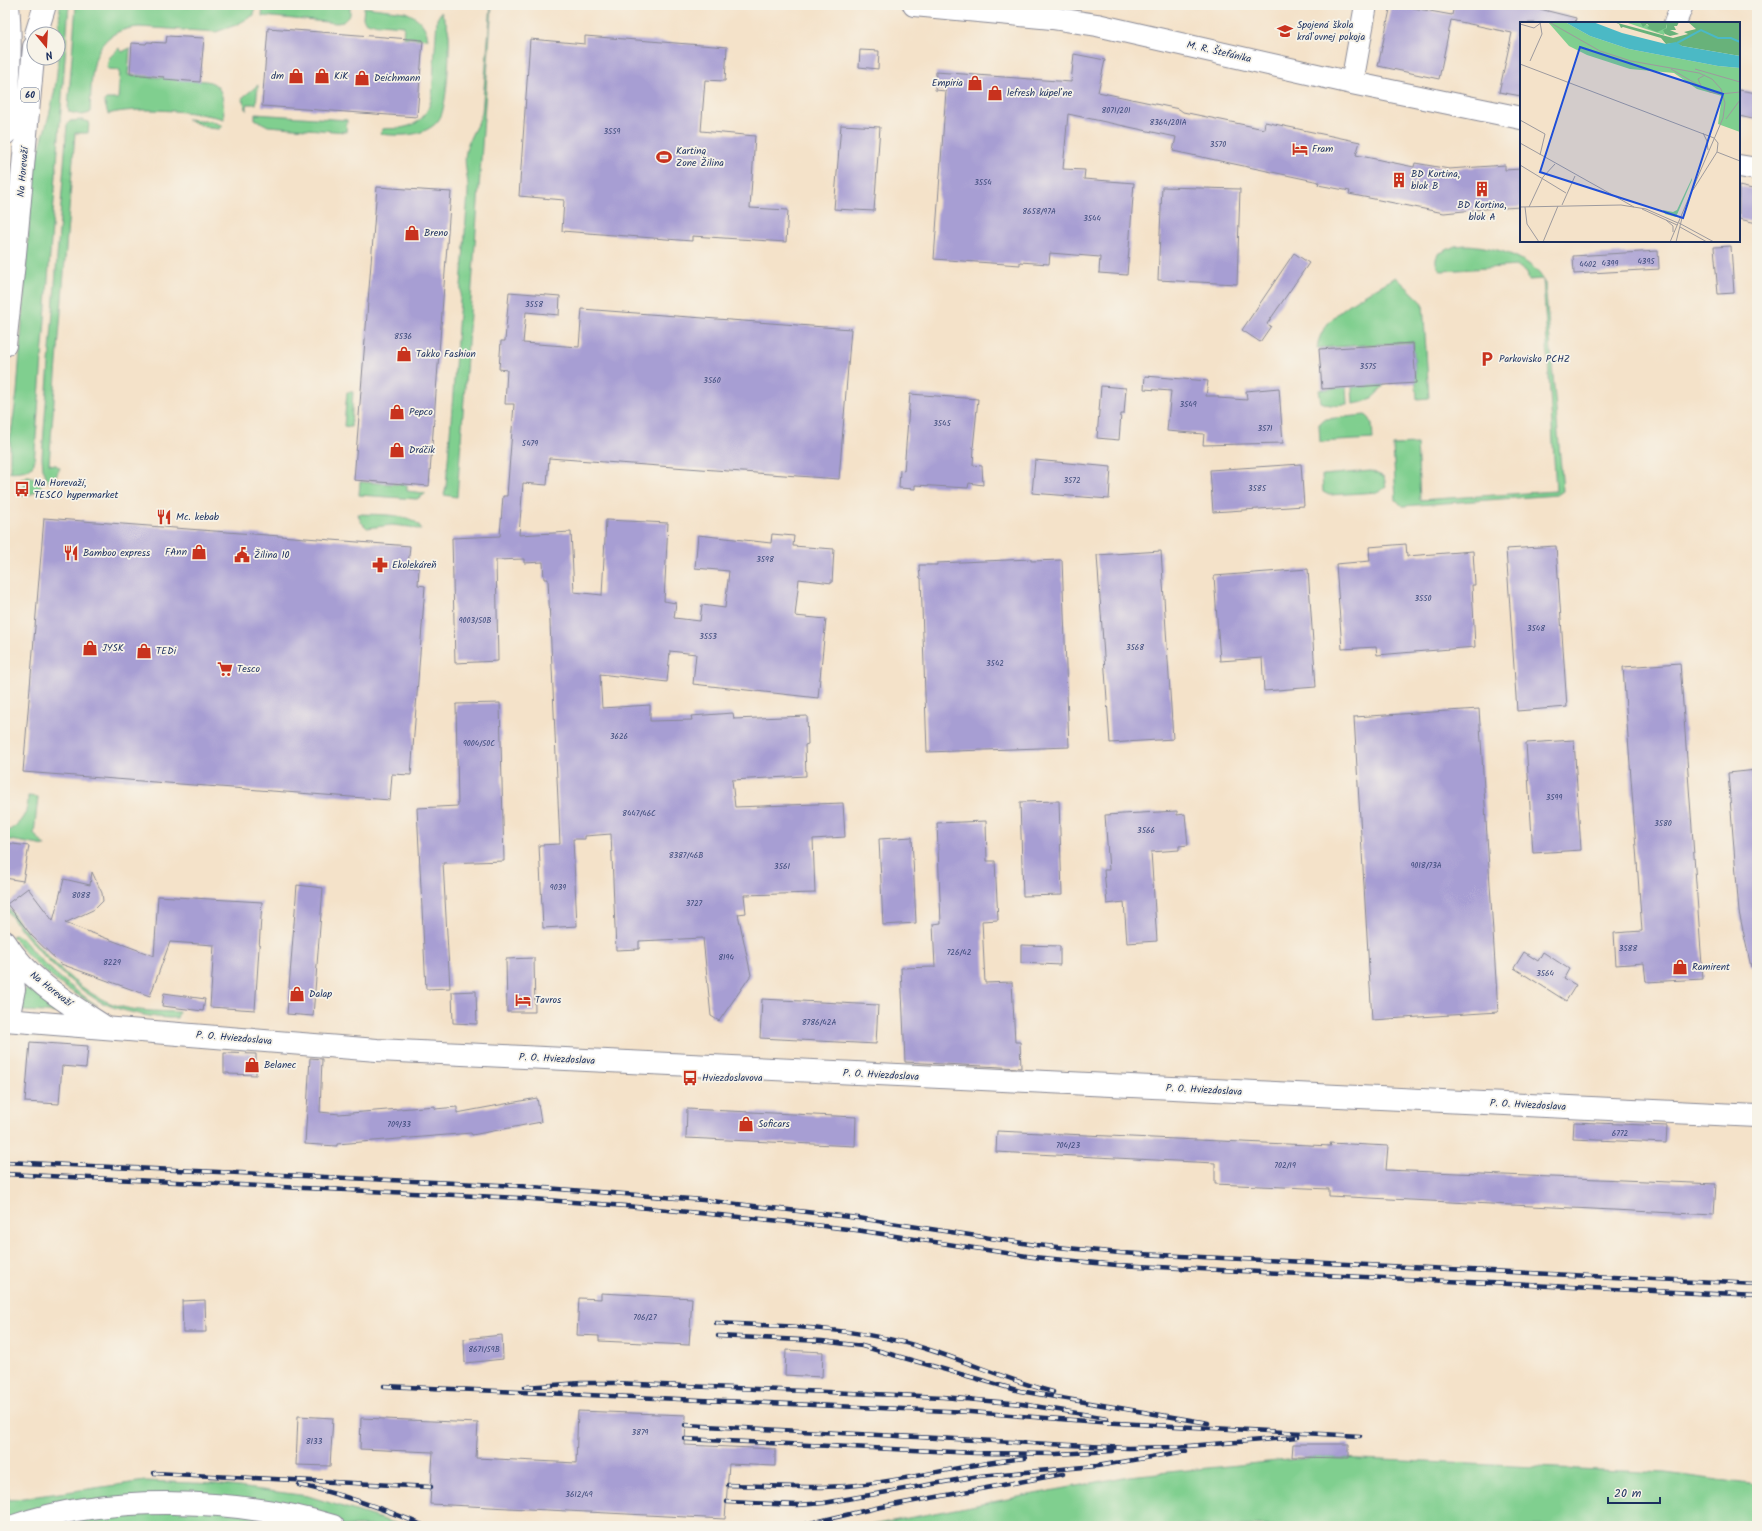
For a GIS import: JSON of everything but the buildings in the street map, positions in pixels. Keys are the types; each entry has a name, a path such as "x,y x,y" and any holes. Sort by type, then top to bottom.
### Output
{"street":[{"name":"60","path":"5,134 8,47 10,31 8,5"},
{"path":"34,5 35,26"},
{"path":"38,26 45,5"},
{"name":"M. R. Štefánika","path":"914,5 1045,17 1097,25 1352,83 1520,118"},
{"path":"1352,83 1366,5"},
{"path":"1675,22 1682,5"},
{"name":"Na Horevaží","path":"5,345 32,66"},
{"path":"1740,166 1757,169"},
{"path":"7,1020 14,989 8,947"},
{"name":"Na Horevaží","path":"8,947 25,968 46,987 106,1028"},
{"name":"P. O. Hviezdoslava","path":"7,1020 378,1050 1757,1116"},
{"path":"14,1526 31,1520 76,1510 153,1503 258,1509 334,1526"}],"green space":[{"path":"60,5 69,5 66,44 66,26 59,26"},
{"path":"76,5 255,5 254,15 236,25 216,32 139,27 122,30 110,37 102,46 96,57 91,84 90,113 82,115 69,112 68,109"},
{"path":"263,5 350,6 350,15 343,22 337,23 262,16"},
{"path":"491,5 457,497 444,495 446,487 468,193 465,158 468,143 482,113"},
{"path":"364,7 405,12 410,14 421,22 428,39 403,37 404,26 366,23 363,18"},
{"path":"441,12 447,26 449,42 446,94 443,111 440,118 428,129 415,134 380,134 383,129 412,125 422,118 428,109 432,96 437,19"},
{"path":"119,48 122,52 130,48 128,75 206,81 217,86 222,95 224,119 166,110 134,110 108,114 104,101 106,99 118,99 120,70 108,69 107,67 109,58"},
{"path":"64,66 34,463 27,470 10,472 10,441 17,393 33,174 50,113 58,67"},
{"path":"258,85 256,104 247,104 247,111 242,98"},
{"path":"255,114 347,120 346,132 268,126 255,119"},
{"path":"186,119 211,121 223,126 219,129 209,128"},
{"path":"82,120 89,122 88,133 75,133 49,464 56,465 60,468 56,476 49,483 43,469 42,457 67,125 70,121"},
{"path":"1466,245 1488,248 1511,255 1532,266 1543,279 1529,280 1527,272 1517,266 1442,271 1438,268 1436,261 1438,254 1455,246"},
{"path":"1396,277 1423,303 1429,398 1417,399 1413,342 1317,348 1320,336 1327,324 1337,314 1360,297"},
{"path":"1543,280 1545,283 1563,491 1557,495 1403,506 1396,500 1393,445 1417,444 1420,500 1556,491"},
{"path":"1384,385 1378,393 1371,398 1363,402 1353,404 1352,387"},
{"path":"1346,387 1347,404 1330,405 1321,402 1319,390"},
{"path":"347,392 353,392 351,427 344,426"},
{"path":"1365,415 1371,422 1373,439 1320,442 1319,424 1326,419"},
{"path":"1371,471 1384,477 1386,487 1379,492 1329,495 1323,492 1322,475"},
{"path":"27,476 34,478 42,488 30,495 23,496 25,481 20,480"},
{"path":"360,482 407,485 407,491 425,494 417,499 359,495"},
{"path":"358,514 404,517 418,524 421,530 392,525 367,528 361,522"},
{"path":"28,796 38,797 34,834 45,846 5,839 5,832 15,826 25,813"},
{"path":"5,903 39,947 67,975 82,987 98,997 121,1007 146,1011 179,1012 177,1018 148,1016 116,1008 99,1001 72,982 36,947 5,908"},
{"path":"15,935 23,940 40,959 72,988 98,1006 72,992 50,976 31,958 12,936"},
{"path":"32,986 66,1013 24,1011 21,1009 21,997 27,987"},
{"path":"1317,1457 1665,1473 1757,1485 1757,1526 866,1526 1129,1476"},
{"path":"145,1481 215,1484 308,1496 404,1526 5,1526 5,1483 9,1500"}],"railway":[{"path":"5,1162 519,1186 703,1200 858,1218 1036,1245 1120,1253 1757,1284"},
{"path":"5,1174 519,1198 626,1206 856,1230 1033,1257 1117,1265 1757,1296"},
{"path":"716,1323 836,1330 883,1338 925,1348 1016,1381 1053,1392"},
{"path":"718,1336 822,1341 862,1346 1020,1391 1208,1423"},
{"path":"525,1387 581,1383 614,1383 943,1397 1022,1404 1107,1418"},
{"path":"384,1386 970,1412 1099,1422 1360,1436"},
{"path":"685,1425 1128,1448 1176,1447 1298,1437"},
{"path":"685,1439 975,1453 1056,1454 1112,1451"},
{"path":"727,1502 798,1505 824,1503 979,1476 1097,1466 1186,1451"},
{"path":"728,1485 809,1487 858,1485 900,1479 983,1463 1025,1458"},
{"path":"154,1473 431,1487"},
{"path":"798,1526 876,1508 1063,1474"},
{"path":"299,1485 363,1502 425,1526"}],"place":[{"name":"Spojená škola kráľovnej pokoja","path":"1285,31"},
{"name":"dm","path":"296,76"},
{"name":"KiK","path":"322,76"},
{"name":"Deichmann","path":"362,78"},
{"name":"Empiria","path":"975,83"},
{"name":"lefresh kúpeľne","path":"995,93"},
{"name":"Fram","path":"1300,149"},
{"name":"Karting Zone Žilina","path":"664,157"},
{"name":"BD Kortina, blok B","path":"1399,180"},
{"name":"BD Kortina, blok A","path":"1482,189"},
{"name":"Breno","path":"412,233"},
{"name":"Takko Fashion","path":"404,354"},
{"name":"Parkovisko PCHZ","path":"1487,359"},
{"name":"Pepco","path":"397,412"},
{"name":"Dráčik","path":"397,450"},
{"name":"Na Horevaží, TESCO hypermarket","path":"22,489"},
{"name":"Mc. kebab","path":"164,517"},
{"name":"FAnn","path":"199,552"},
{"name":"Bamboo express","path":"71,553"},
{"name":"Žilina 10","path":"242,555"},
{"name":"Ekolekáreň","path":"380,565"},
{"name":"JYSK","path":"90,648"},
{"name":"TEDi","path":"144,651"},
{"name":"Tesco","path":"225,669"},
{"name":"Ramirent","path":"1680,967"},
{"name":"Dalap","path":"297,994"},
{"name":"Tavros","path":"523,1000"},
{"name":"Belanec","path":"252,1065"},
{"name":"Hviezdoslavova","path":"690,1078"},
{"name":"Soficars","path":"746,1124"}]}
